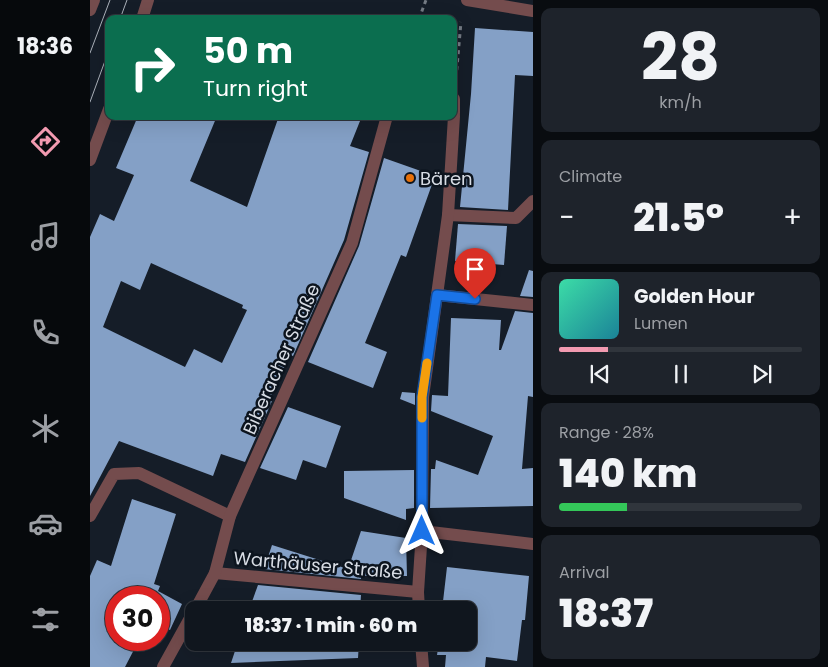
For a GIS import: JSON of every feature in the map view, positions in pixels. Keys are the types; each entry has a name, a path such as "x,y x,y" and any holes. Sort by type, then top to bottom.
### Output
{"street":[{"path":"90,10 94,0"},
{"path":"143,15 148,0"},
{"path":"467,0 533,11"},
{"path":"90,160 105,120"},
{"name":"Biberacher Straße","path":"200,601 215,573 230,516 352,243 386,120"},
{"path":"418,601 422,531 422,397 448,215 454,120"},
{"path":"448,215 516,218 533,201"},
{"path":"437,295 533,305"},
{"path":"90,516 114,474 139,473 230,516"},
{"path":"422,531 533,544"},
{"name":"Warthäuser Straße","path":"215,573 418,592"},
{"name":"Biberacher Straße","path":"163,667 185,627"},
{"path":"422,651 423,667"}],"path":[{"path":"420,15 426,0"},
{"path":"457,65 461,20"}],"building":[{"path":"475,28 533,32 533,76 515,75 508,210 460,207 471,94"},
{"path":"136,120 215,120 190,181 247,207 278,120 360,120 350,146 369,152 344,240 293,356 290,355 269,400 272,401 245,462 221,454 213,476 119,441 90,496 90,237 100,214 114,221 134,175 116,168","holes":["151,263 243,305 242,308 247,310 222,363 194,349 185,367 103,327 121,281 140,290"]},
{"path":"384,158 435,176 406,257 401,255 365,343 387,352 373,388 308,362 359,246"},
{"path":"458,224 507,226 504,265 455,261"},
{"path":"529,270 533,271 533,297 520,296"},
{"path":"515,311 533,313 533,397 528,396 522,469 533,468 533,506 430,508 431,469 435,469 436,460 478,475 493,436 431,411 432,395 448,396 451,318 501,320 499,350 501,350"},
{"path":"402,392 415,393 415,405 400,399"},
{"path":"288,407 341,426 326,468 303,460 296,480 260,468"},
{"path":"414,470 414,508 406,509 406,520 344,498 344,471"},
{"path":"132,499 176,514 154,584 160,586 105,586 105,651 133,651 125,667 90,667 90,576 97,560 111,566"},
{"path":"361,531 406,538 407,576 361,576 361,579 264,569 272,545 348,569"},
{"path":"447,567 529,576 525,620 522,620 517,661 486,657 485,667 445,667 446,655 437,655 438,651 477,651 477,601 443,601"},
{"path":"258,585 361,595 361,601 252,601"},
{"path":"170,598 182,604 170,630"},
{"path":"235,651 358,651 358,658 231,663"}],"tram line":[{"path":"90,53 110,0"},
{"path":"121,15 127,0"},
{"path":"90,102 105,61"}],"slow traffic":[{"path":"422,418 422,397 427,363"}],"place":[{"name":"Bären","path":"410,178"}],"route":[{"path":"422,531 422,397 437,295 475,299"}]}
